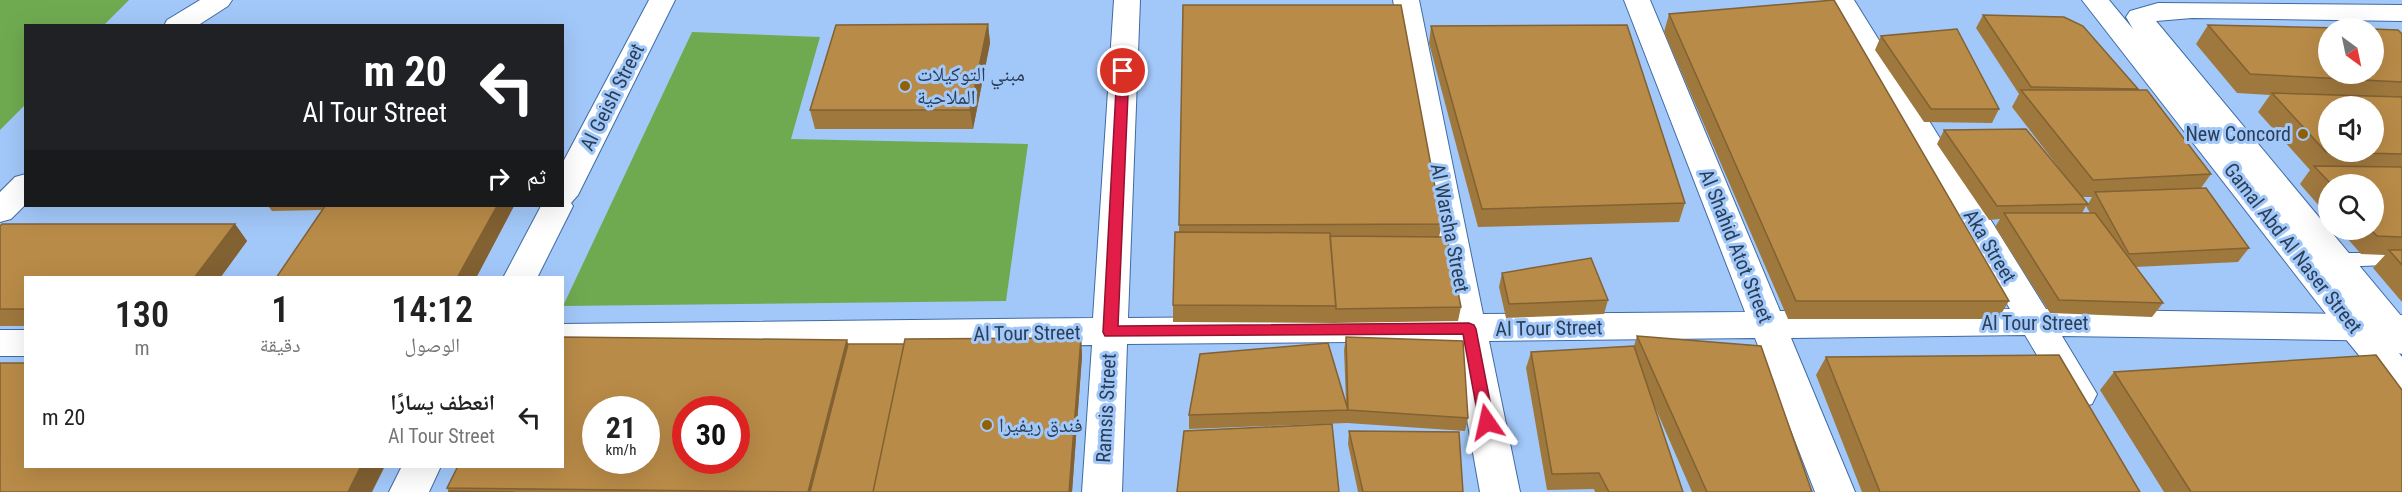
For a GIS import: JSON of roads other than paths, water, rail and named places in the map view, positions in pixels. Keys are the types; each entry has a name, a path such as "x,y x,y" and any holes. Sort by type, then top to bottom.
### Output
{"street":[{"path":"180,24 218,0"},
{"name":"Al Geish Street","path":"564,191 662,0"},
{"name":"Ramsis Street","path":"1102,492 1127,0"},
{"name":"Al Warsha Street","path":"1406,0 1500,492"},
{"name":"Al Shahid Atot Street","path":"1637,0 1835,492"},
{"name":"Aka Street","path":"1841,0 2096,422"},
{"name":"Gamal Abd Al Naser Street","path":"2095,0 2356,328 2402,382"},
{"name":"Gamal Abd Al Naser Street","path":"2398,332 2147,30 2140,17 2158,11 2192,10 2402,13"},
{"path":"0,211 24,186"},
{"path":"521,276 556,207"},
{"name":"Al Tour Street","path":"564,337 2035,322 2356,328 2398,332"},
{"path":"0,344 24,343"},
{"path":"409,492 421,468"}],"lane":[{"path":"2336,260 2387,259"}],"place":[{"name":"مبني التوكيلات الملاحية","path":"905,86"},
{"name":"New Concord","path":"2303,134"},
{"name":"فندق ريفيرا","path":"987,425"}]}
